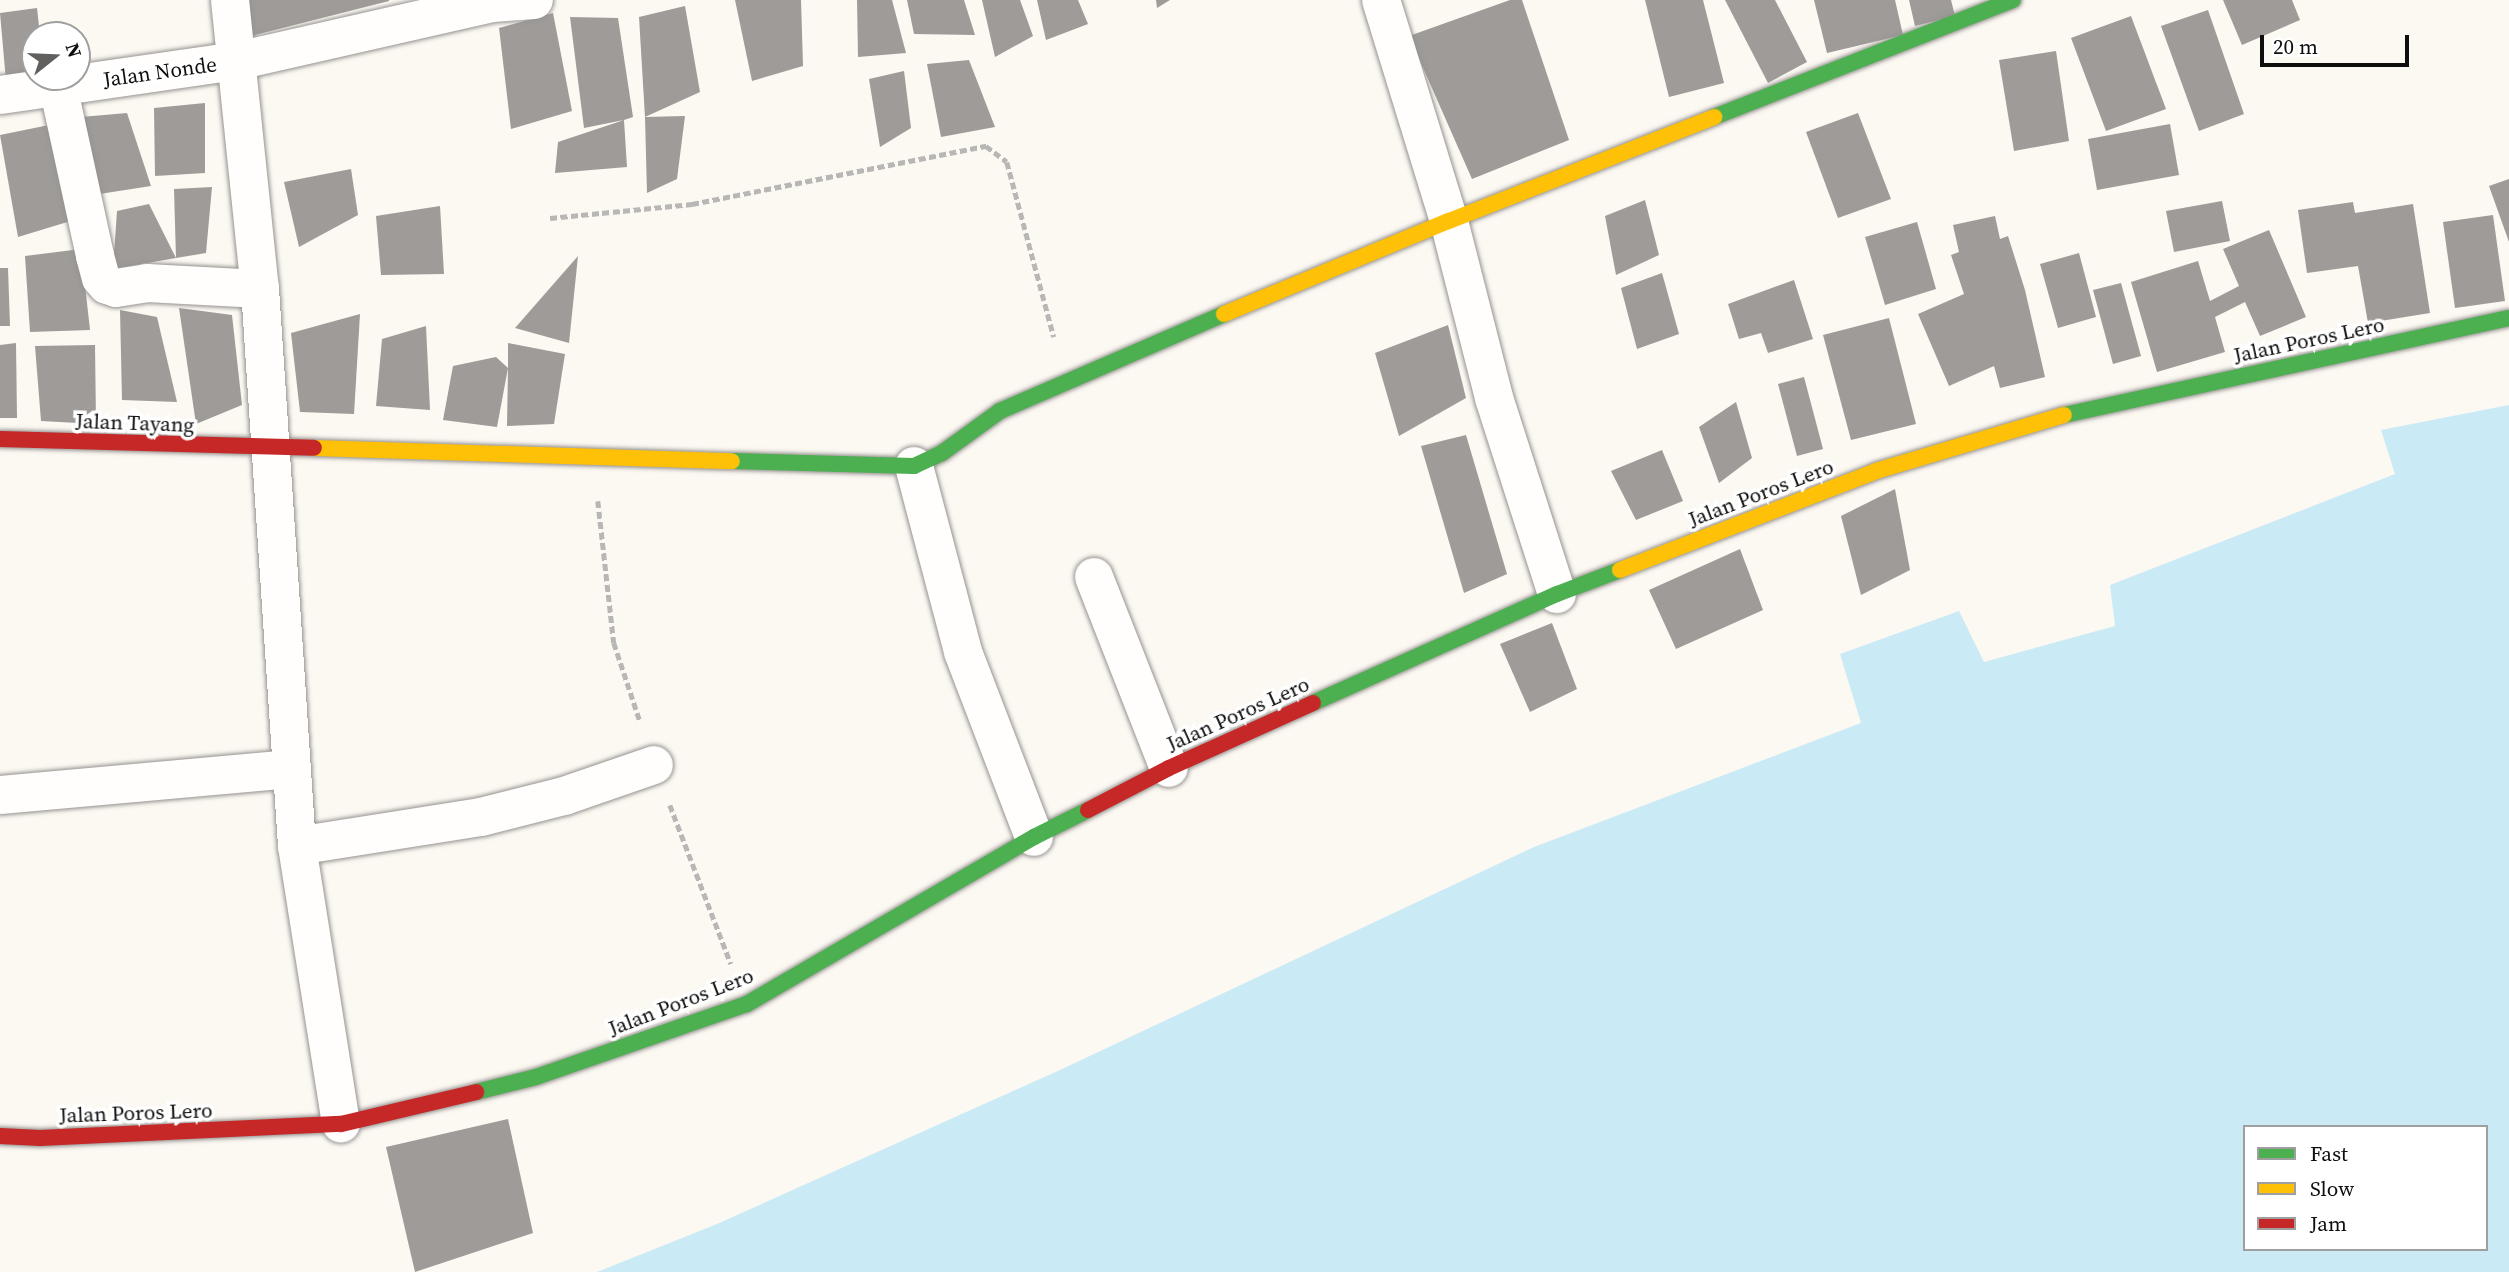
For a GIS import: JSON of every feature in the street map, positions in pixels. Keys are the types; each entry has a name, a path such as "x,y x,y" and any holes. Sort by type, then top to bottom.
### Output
{"street":[{"path":"230,0 260,289 297,846 341,1124"},
{"name":"Jalan Nonde","path":"91,81 237,61 492,3 534,0"},
{"path":"1381,0 1449,221 1494,398 1557,594"},
{"path":"1034,837 963,652 914,466 942,453 1000,411 1066,380 1449,221 2013,0"},
{"name":"Jalan Nonde","path":"0,95 26,91"},
{"path":"59,91 98,267 101,278 107,285 116,288 147,283 260,289"},
{"name":"Jalan Poros Lero","path":"0,1136 40,1138 341,1124 536,1077 747,1004 1034,837 1169,768 1557,594 1876,471 2060,416 2509,318"},
{"name":"Jalan Tayang","path":"0,439 914,466"},
{"path":"1094,577 1169,768"},
{"path":"297,846 481,817 565,796 654,765"},
{"path":"0,795 292,769"}],"path":[{"path":"550,218 692,204 986,146 1007,162 1066,380"}],"water":[{"path":"2509,405 2509,1272 597,1272 717,1224 1060,1070 1534,847 1861,723 1840,654 1959,611 1984,662 2115,626 2110,585 2395,474 2381,430"}],"building":[{"path":"246,0 389,0 389,1 251,36"},
{"path":"735,0 801,0 803,66 752,81"},
{"path":"857,0 892,0 906,53 858,57"},
{"path":"907,0 964,0 975,35 914,34"},
{"path":"982,0 1020,0 1033,36 995,57"},
{"path":"1037,0 1078,0 1088,24 1046,40"},
{"path":"1156,0 1170,0 1157,8"},
{"path":"1510,0 1522,0 1569,140 1472,179 1409,36"},
{"path":"1645,0 1703,0 1724,83 1669,97"},
{"path":"1725,0 1775,0 1807,62 1768,83"},
{"path":"1814,0 1895,0 1903,35 1827,53"},
{"path":"1909,0 1951,0 1955,16 1915,26"},
{"path":"2223,0 2292,0 2300,20 2242,45"},
{"path":"685,6 700,92 645,117 639,17"},
{"path":"37,8 38,21 21,21 21,78 6,81 0,13"},
{"path":"2208,10 2244,114 2199,131 2161,26"},
{"path":"553,13 572,111 511,129 499,28"},
{"path":"2131,16 2166,109 2106,131 2071,38"},
{"path":"570,17 618,18 633,117 584,128"},
{"path":"2056,51 2069,141 2014,151 1999,60"},
{"path":"969,60 995,127 941,137 927,64"},
{"path":"904,71 911,128 880,147 869,79"},
{"path":"205,103 205,173 155,176 154,108"},
{"path":"127,113 151,186 93,195 81,117"},
{"path":"1858,113 1891,199 1838,218 1806,132"},
{"path":"685,116 677,179 647,193 645,117"},
{"path":"624,120 627,167 555,173 558,142"},
{"path":"54,124 74,220 18,237 0,135"},
{"path":"2170,124 2179,175 2097,190 2088,139"},
{"path":"351,169 358,215 299,247 284,182"},
{"path":"2509,179 2509,242 2489,186"},
{"path":"212,187 206,253 176,258 174,189"},
{"path":"1645,200 1659,255 1616,275 1605,216"},
{"path":"2222,201 2230,241 2174,252 2166,211"},
{"path":"2353,202 2355,213 2413,204 2430,313 2368,323 2358,266 2307,273 2298,210"},
{"path":"149,204 176,258 113,269 117,211"},
{"path":"440,206 444,274 381,275 376,216"},
{"path":"2493,215 2505,301 2455,308 2443,222"},
{"path":"1995,216 2000,239 2008,236 2025,290 2045,377 2000,388 1994,366 1949,386 1918,314 1964,294 1951,255 1959,252 1953,225"},
{"path":"1917,222 1936,289 1885,305 1865,237"},
{"path":"2269,230 2306,317 2260,336 2245,302 2215,317 2225,352 2157,372 2131,282 2198,261 2210,301 2239,286 2223,249"},
{"path":"81,249 90,330 30,332 25,256"},
{"path":"2079,253 2096,317 2058,328 2040,264"},
{"path":"578,256 569,343 515,328"},
{"path":"0,268 8,268 10,326 0,326"},
{"path":"1662,273 1679,334 1637,349 1621,288"},
{"path":"1794,280 1813,339 1768,353 1761,333 1739,339 1728,304"},
{"path":"2121,283 2141,356 2113,364 2093,290"},
{"path":"179,308 232,315 242,405 196,424"},
{"path":"120,310 157,317 177,402 122,400"},
{"path":"360,314 354,414 300,412 291,333"},
{"path":"1889,318 1916,424 1851,440 1823,335"},
{"path":"1448,325 1466,398 1399,436 1375,353"},
{"path":"426,326 430,410 376,406 382,339"},
{"path":"16,343 17,418 0,418 0,345"},
{"path":"508,343 565,354 554,424 507,426"},
{"path":"95,345 96,424 41,421 35,346"},
{"path":"496,357 508,368 497,427 443,420 453,366"},
{"path":"1804,377 1823,449 1797,456 1778,384"},
{"path":"1736,402 1752,458 1719,483 1699,427"},
{"path":"1466,435 1507,574 1464,593 1421,446"},
{"path":"1662,450 1683,501 1636,520 1611,471"},
{"path":"1895,489 1910,570 1861,595 1841,516"},
{"path":"1740,549 1763,610 1676,649 1649,590"},
{"path":"1552,623 1577,689 1530,712 1500,644"},
{"path":"508,1119 533,1233 415,1272 386,1147"}],"traffic: fast":[{"path":"1714,117 2013,0"},
{"path":"732,461 914,466 942,453 1000,411 1224,314"},
{"path":"2064,415 2509,318"},
{"path":"1313,703 1557,594 1620,570"},
{"path":"476,1092 536,1077 747,1004 1034,837 1088,810"}],"traffic: slow":[{"path":"1224,314 1449,221 1714,117"},
{"path":"1620,570 1876,471 2064,415"},
{"path":"314,448 732,461"}],"traffic: jam":[{"path":"0,439 314,448"},
{"path":"1088,810 1169,768 1313,703"},
{"path":"0,1136 40,1138 341,1124 476,1092"}]}
